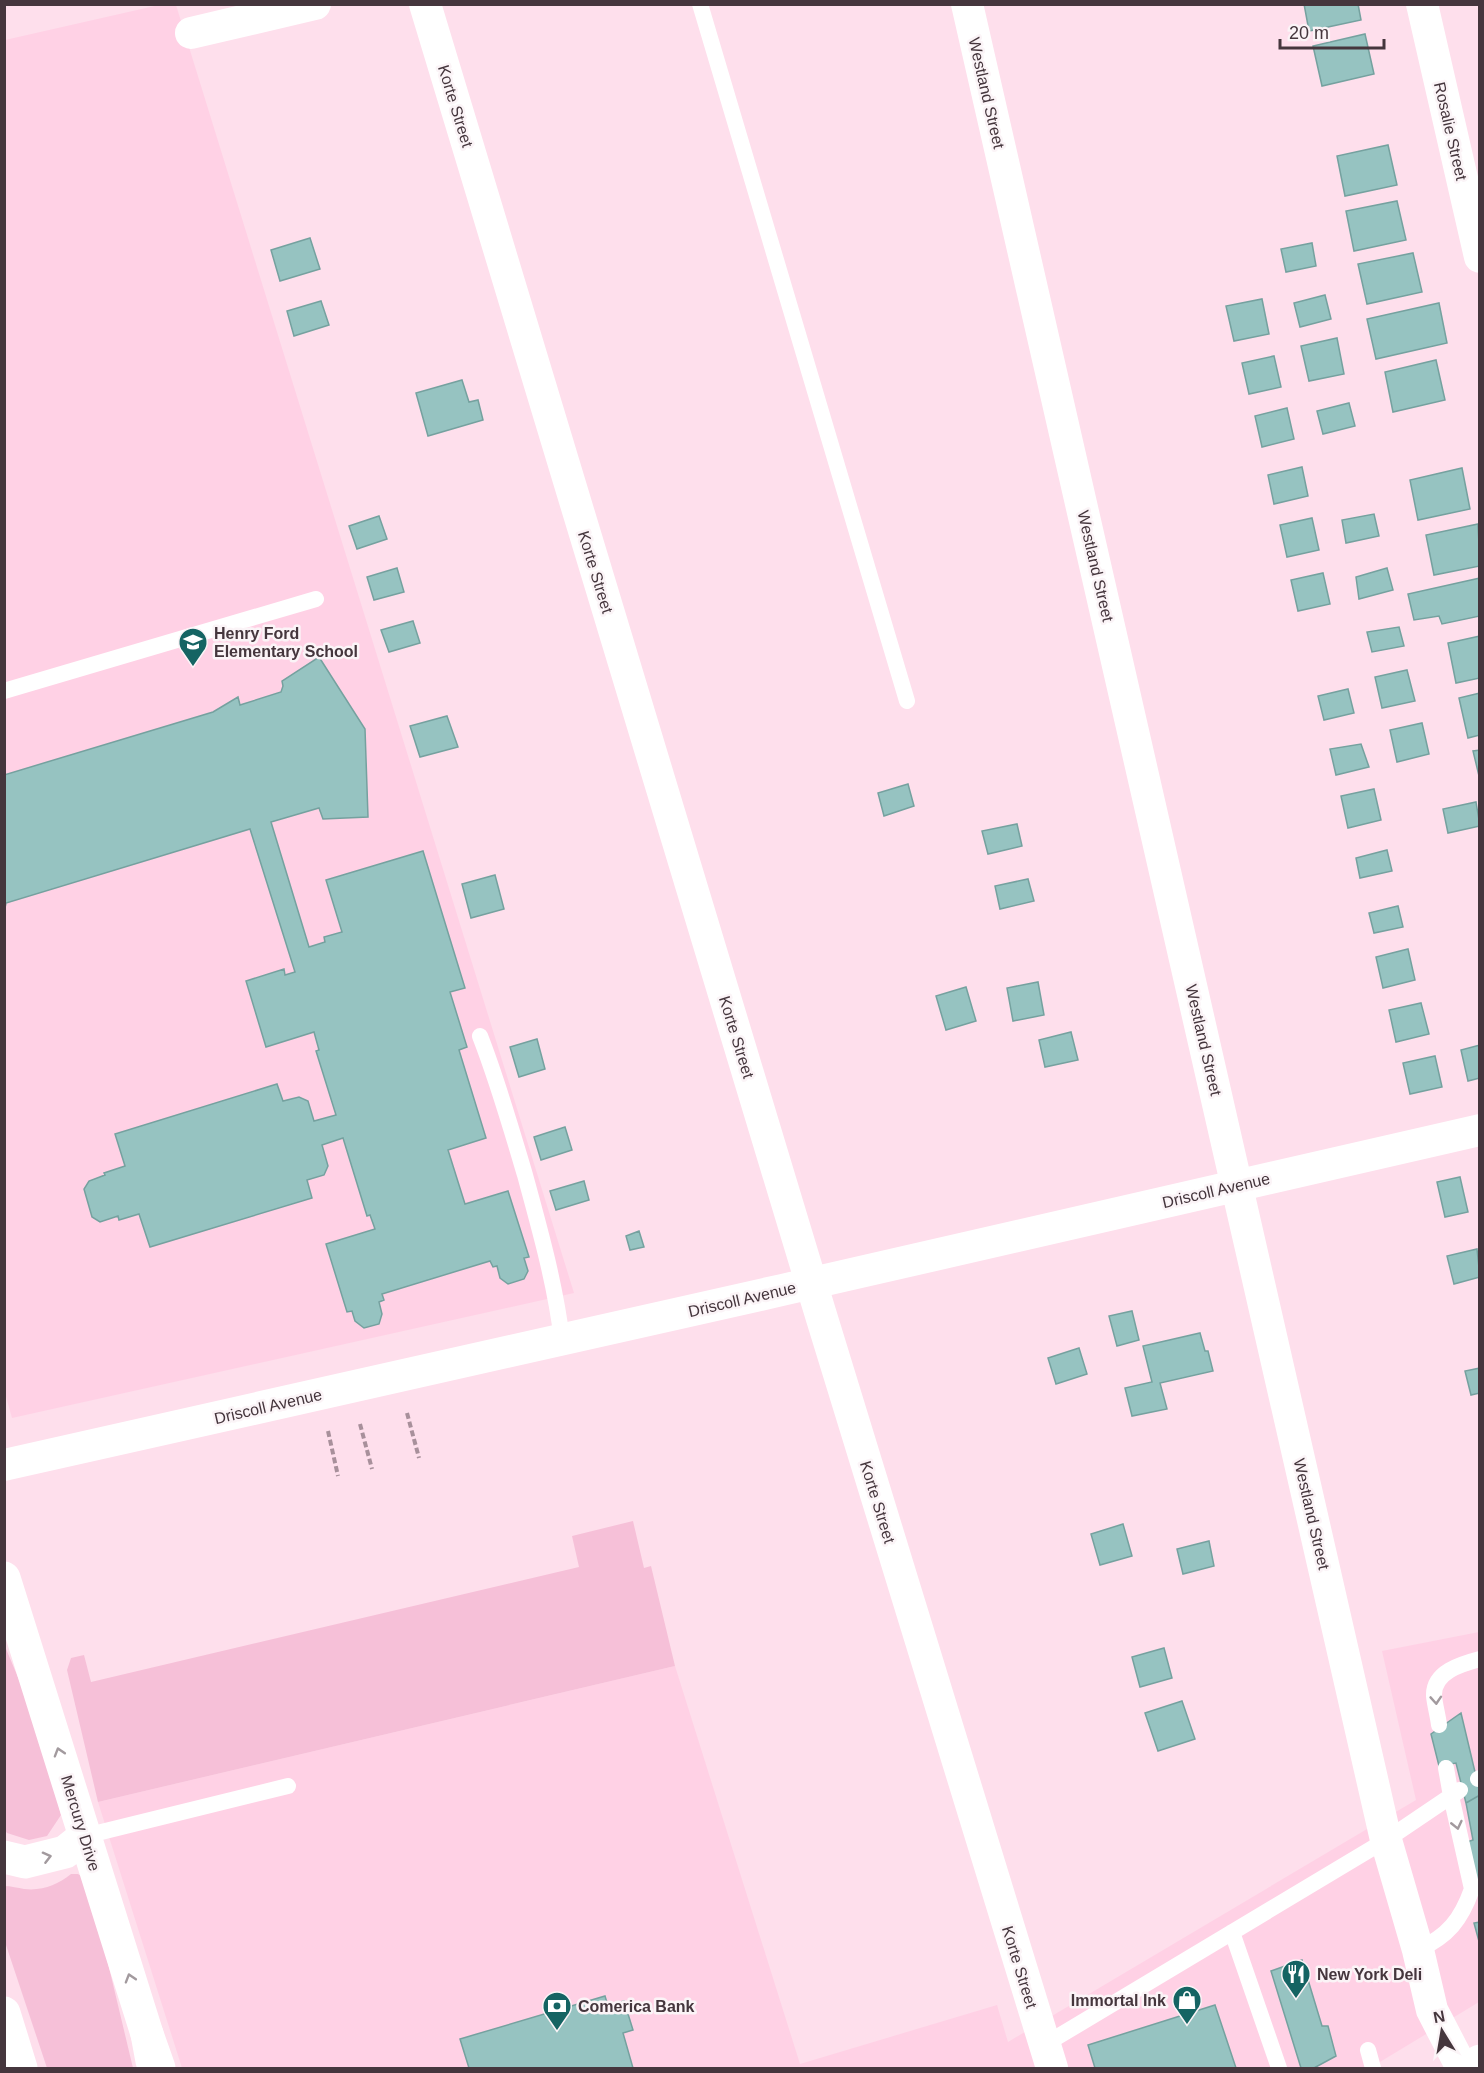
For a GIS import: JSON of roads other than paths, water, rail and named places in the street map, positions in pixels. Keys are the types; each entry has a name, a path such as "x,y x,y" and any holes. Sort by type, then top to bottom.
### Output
{"street":[{"path":"191,33 315,4"},
{"name":"Korte Street","path":"425,4 1048,2057"},
{"name":"Westland Street","path":"967,4 1386,1840 1418,1950 1432,2010 1462,2068"},
{"name":"Rosalie Street","path":"1422,4 1479,257"},
{"name":"Driscoll Avenue","path":"4,1465 1479,1130"},
{"name":"Mercury Drive","path":"4,1578 147,2034 153,2068"},
{"path":"4,1857 24,1862 65,1852 86,1836"},
{"path":"4,2013 21,2068"},
{"path":"147,2034 159,2068"},
{"path":"1468,2068 1479,2061"}],"lane":[{"path":"700,4 907,701"},
{"path":"4,691 316,599"},
{"path":"480,1036 498,1081 547,1254 562,1340"},
{"path":"1439,1725 1434,1693 1441,1676 1460,1665 1479,1659"},
{"path":"1418,1950 1447,1933 1467,1902 1472,1889 1455,1793 1446,1768"},
{"path":"86,1836 288,1786"},
{"path":"1048,2057 1232,1932 1386,1840 1455,1793"},
{"path":"1232,1932 1279,2068"},
{"path":"1368,2050 1373,2068"}],"place":[{"name":"Henry Ford Elementary School","path":"193,668"},
{"name":"New York Deli","path":"1296,2000"},
{"name":"Immortal Ink","path":"1187,2026"},
{"name":"Comerica Bank","path":"557,2032"}]}
